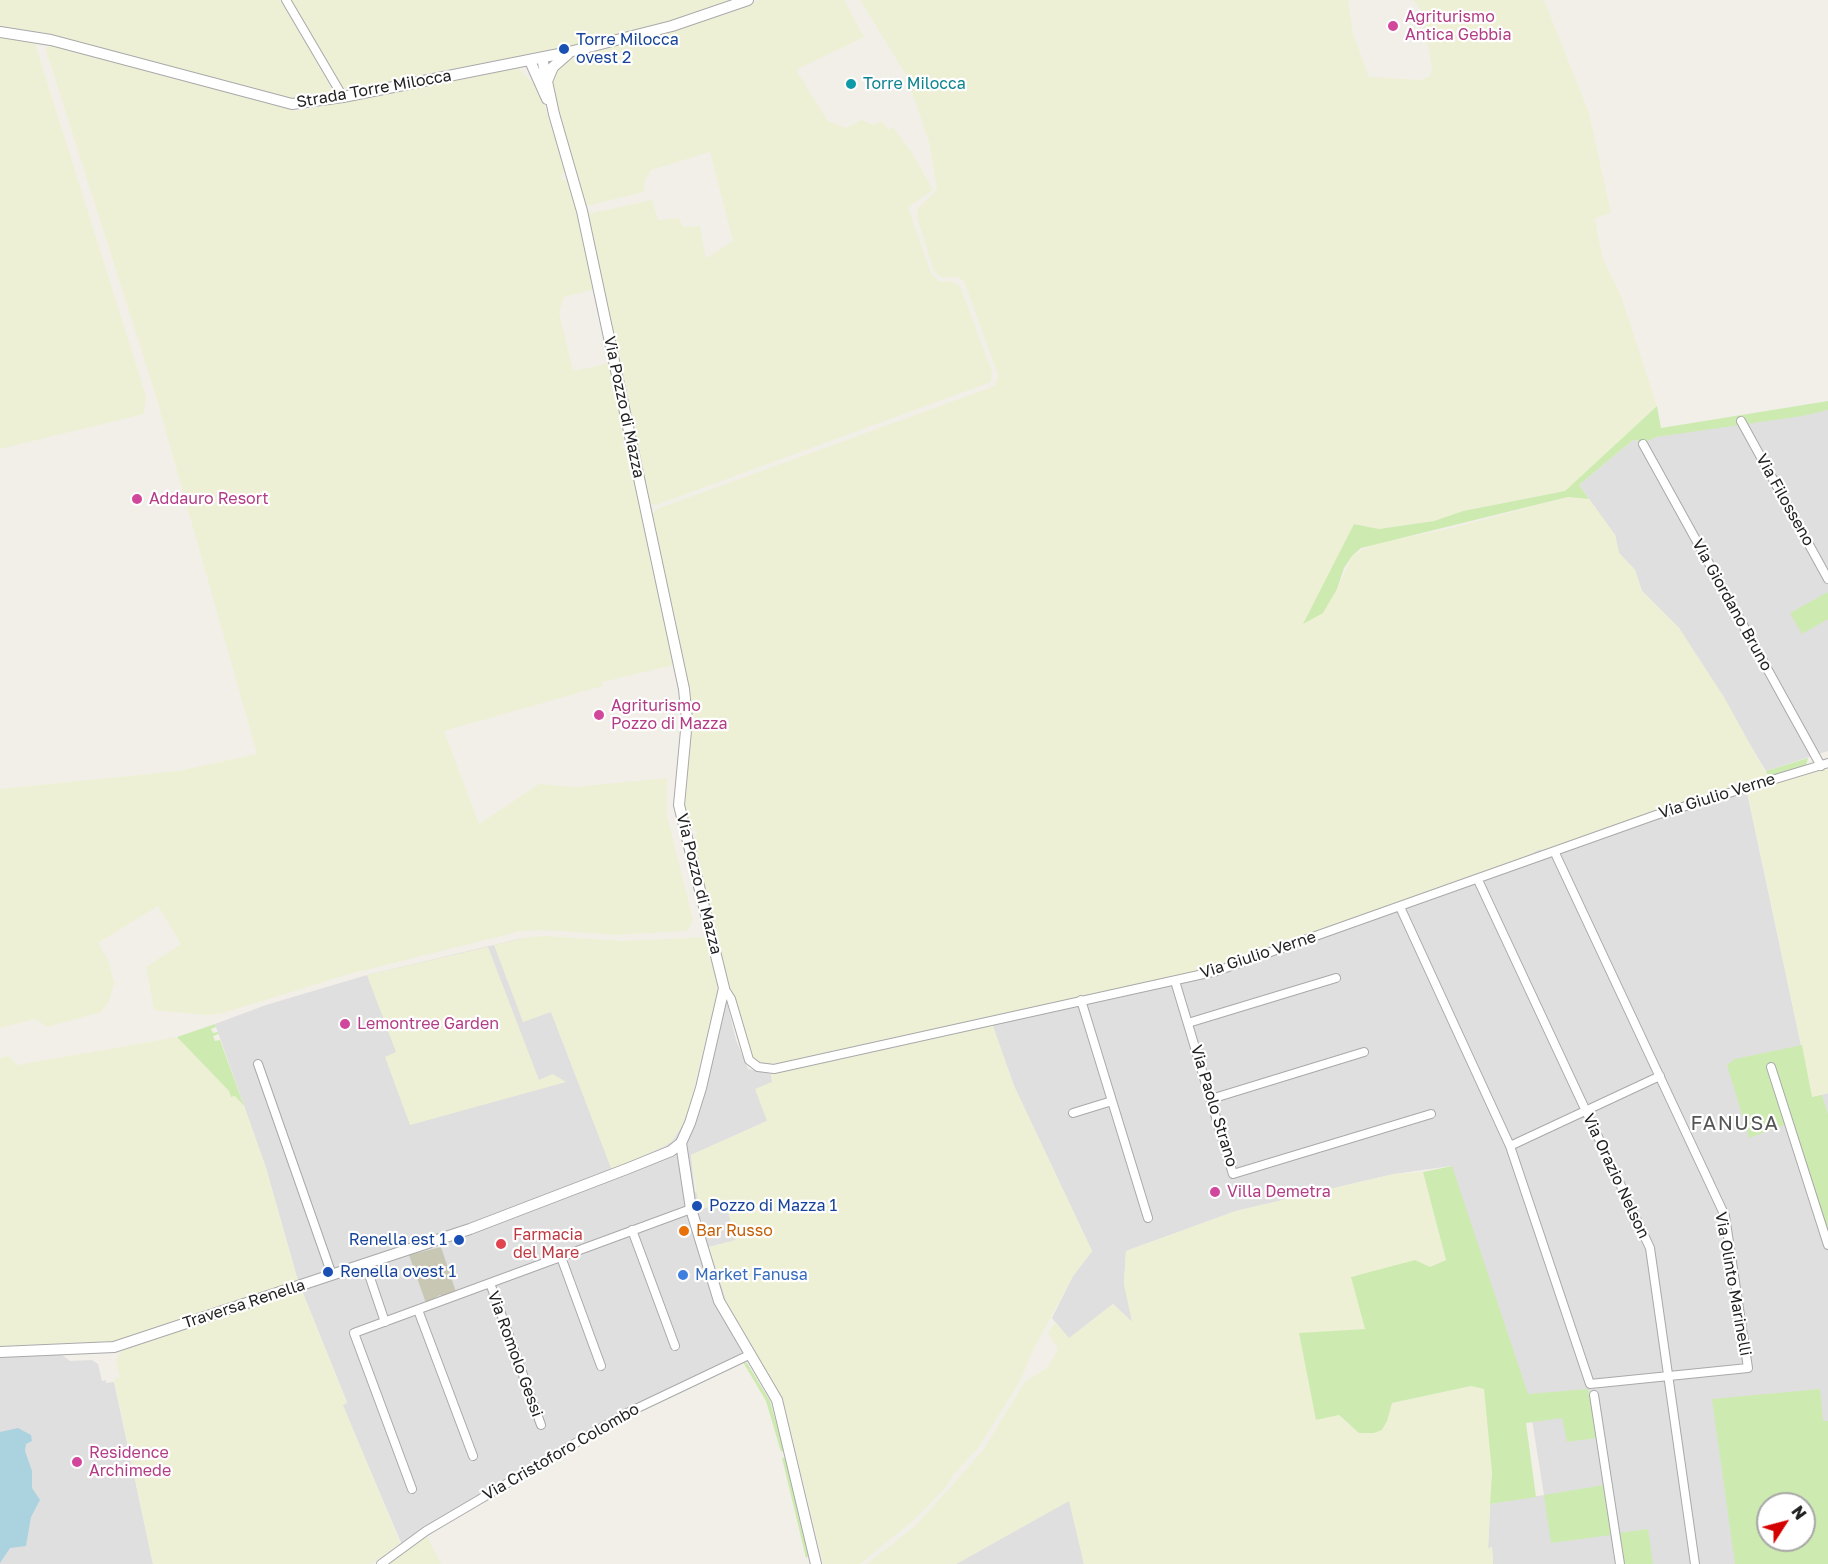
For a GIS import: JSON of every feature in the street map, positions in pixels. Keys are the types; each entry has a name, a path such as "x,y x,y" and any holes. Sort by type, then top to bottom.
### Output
{"street":[{"path":"286,0 343,97"},
{"name":"Strada Torre Milocca","path":"0,32 51,40 292,104 343,97 536,60 672,26 748,0"},
{"path":"548,79 553,67 569,52"},
{"path":"536,60 548,79 554,114"},
{"path":"536,60 554,114"},
{"name":"Via Pozzo di Mazza","path":"554,114 582,212 684,688 687,720 679,805 724,988 701,1088 681,1143"},
{"name":"Via Filosseno","path":"1741,421 1828,579"},
{"name":"Via Giordano Bruno","path":"1643,444 1824,765"},
{"name":"Via Giulio Verne","path":"724,988 731,999 749,1060 758,1067 765,1068 1217,971 1705,799 1824,765"},
{"name":"Via Olinto Marinelli","path":"1400,907 1510,1146 1590,1384 1748,1368 1725,1216 1555,853"},
{"name":"Via Orazio Nelson","path":"1478,880 1650,1248 1695,1564"},
{"path":"1188,1023 1336,978"},
{"name":"Via Paolo Strano","path":"1175,981 1233,1174 1431,1114"},
{"path":"1081,1000 1148,1218"},
{"path":"1211,1099 1364,1052"},
{"path":"258,1064 332,1275"},
{"path":"1771,1067 1828,1245"},
{"path":"1510,1146 1660,1076"},
{"path":"1073,1113 1112,1101"},
{"path":"681,1143 691,1209 713,1286 749,1355 771,1390 781,1414 816,1564"},
{"name":"Traversa Renella","path":"0,1352 114,1347 537,1205 671,1151 681,1143"},
{"path":"412,1489 354,1333 691,1209"},
{"path":"632,1230 675,1346"},
{"path":"561,1257 601,1366"},
{"path":"365,1263 385,1322"},
{"name":"Via Romolo Gessi","path":"490,1283 541,1425"},
{"path":"418,1310 473,1456"},
{"name":"Via Cristoforo Colombo","path":"381,1564 435,1526 625,1414 749,1355"},
{"path":"1594,1395 1620,1564"}],"shaded area":[{"path":"0,0 281,0 334,92 299,99 290,98 42,32 0,27"},
{"path":"290,0 737,0 657,25 583,43 349,90 342,87"},
{"path":"758,0 844,0 864,37 796,70 828,121 846,128 861,120 874,125 881,121 889,130 893,127 911,151 933,190 908,207 931,273 940,282 950,281 960,286 992,372 991,382 656,505 649,503 588,214 652,200 658,220 679,218 683,227 700,226 706,258 733,241 710,152 651,170 644,183 644,192 586,206 552,85 552,74 570,59 734,12"},
{"path":"860,0 1348,0 1353,33 1369,77 1421,80 1430,76 1432,68 1421,10 1413,0 1544,0 1589,113 1611,213 1595,218 1603,259 1621,296 1657,406 1565,491 1463,511 1434,521 1379,529 1354,524 1334,566 1337,589 1352,556 1373,544 1452,528 1568,497 1589,499 1615,535 1619,553 1635,570 1642,591 1679,628 1724,697 1768,777 1652,812 1544,853 1540,849 1534,852 1533,857 1217,968 784,1062 765,1064 752,1059 727,978 692,840 697,834 696,830 689,827 684,805 691,714 652,514 657,509 995,386 998,375 964,281 957,277 943,278 934,271 917,217 918,208 937,190 929,142 906,75"},
{"path":"0,37 35,44 146,396 144,414 0,449"},
{"path":"54,45 296,111 518,68 533,83 544,104 566,171 561,175 562,180 569,181 595,289 564,297 559,312 573,371 610,363 626,438 622,444 623,449 628,450 674,665 602,682 603,686 444,731 479,824 539,784 575,787 667,778 667,816 693,920 687,931 615,935 544,930 521,931 346,975 220,1014 204,1015 154,1010 146,967 181,944 158,906 98,943 108,959 114,983 109,1001 101,1012 47,1027 35,1019 0,1028 0,789 178,771 257,754 155,393 46,50 48,46"},
{"path":"1828,410 1828,751 1766,771 1679,628 1642,591 1635,570 1619,553 1615,535 1579,485 1633,440 1646,442 1655,437"},
{"path":"1828,769 1828,1093 1812,1097 1747,790"},
{"path":"1745,783 1812,1097 1828,1093 1828,1564 1493,1564 1492,1548 1488,1548 1490,1504 1544,1495 1528,1395 1451,1166 1394,1174 1236,1211 1126,1251 1124,1284 1132,1322 1113,1304 1069,1339 1052,1318 1073,1276 1092,1251 1014,1086 989,1016 1217,968 1541,849"},
{"path":"529,937 623,941 708,937 719,986 686,1120 672,1141 665,1146 612,1170 551,1012 523,1022 494,945"},
{"path":"523,938 612,1170 672,1141 679,1131 693,1101 715,1000 727,1003 736,1040 748,1069 771,1074 767,1121 691,1155 695,1192 726,1203 736,1240 709,1247 727,1303 757,1355 627,1417 454,1518 405,1552 342,1404 347,1402 298,1281 266,1168 215,1024 266,1005 367,975"},
{"path":"488,947 539,1080 553,1074 566,1082 410,1125 385,1057 396,1052 367,975"},
{"path":"990,1024 993,1026 1014,1086 1092,1251 1073,1276 1034,1348 1021,1379 979,1447 954,1474 946,1487 915,1519 860,1564 823,1564 784,1403 727,1303 709,1247 736,1240 726,1204 699,1209 691,1155 767,1121 755,1089 772,1082 771,1074"},
{"path":"177,1037 229,1091 231,1097 235,1096 244,1106 266,1168 298,1281 113,1341 0,1346 0,1058 8,1056 18,1065"},
{"path":"1423,1172 1446,1260 1430,1267 1351,1276 1365,1329 1299,1334 1317,1420 1339,1415 1349,1425 1382,1430 1392,1403 1471,1386 1484,1389 1492,1473 1488,1548 1492,1547 1493,1564 1084,1564 1069,1501 956,1564 867,1564 915,1526 949,1489 983,1450 1025,1382 1047,1368 1058,1349 1048,1333 1055,1322 1069,1338 1113,1304 1132,1322 1124,1284 1126,1251 1236,1211 1394,1174"},
{"path":"441,1247 456,1292 443,1297 440,1295 426,1303 409,1255"},
{"path":"302,1291 347,1403 343,1405 400,1543 372,1564 153,1564 114,1379 120,1377 116,1361 119,1354 124,1349"},
{"path":"61,1354 70,1361 92,1360 98,1364 102,1381 114,1382 153,1564 0,1564 0,1356"},
{"path":"1070,1500 1084,1564 956,1564"},
{"path":"427,1536 441,1564 389,1564 405,1552"}],"green space":[{"path":"1828,401 1828,410 1802,416 1656,437 1646,442 1633,440 1579,485 1589,499 1568,497 1361,548 1344,568 1337,589 1323,613 1303,624 1354,524 1379,529 1434,521 1463,511 1565,491 1657,406 1661,428"},
{"path":"1828,592 1828,619 1802,634 1790,613"},
{"path":"1808,758 1806,766 1768,777 1766,771"},
{"path":"215,1024 216,1027 211,1029 213,1033 218,1032 219,1034 213,1036 215,1041 220,1040 244,1106 235,1096 231,1097 229,1091 177,1037"},
{"path":"1802,1045 1812,1097 1822,1095 1828,1114 1828,1237 1787,1124 1749,1138 1727,1065 1735,1059"},
{"path":"1452,1166 1528,1394 1588,1389 1596,1438 1567,1442 1562,1418 1526,1423 1536,1497 1490,1504 1492,1473 1484,1389 1471,1386 1392,1403 1382,1430 1374,1433 1359,1433 1339,1415 1316,1420 1299,1333 1365,1329 1351,1277 1415,1260 1430,1267 1446,1260 1423,1172"},
{"path":"743,1362 747,1363 770,1401 784,1450 781,1452 766,1401"},
{"path":"1820,1389 1823,1421 1828,1421 1828,1564 1735,1564 1712,1399"},
{"path":"782,1458 786,1458 809,1556 806,1558"},
{"path":"1604,1485 1611,1535 1551,1543 1544,1495"},
{"path":"1648,1529 1653,1564 1623,1564 1619,1533"}],"water":[{"path":"18,1428 31,1435 32,1441 26,1444 25,1451 32,1471 32,1488 40,1500 31,1517 26,1546 10,1548 0,1563 0,1432"}],"place":[{"name":"Agriturismo Antica Gebbia","path":"1393,26"},
{"name":"Torre Milocca ovest 2","path":"564,49"},
{"name":"Torre Milocca","path":"851,84"},
{"name":"Addauro Resort","path":"137,499"},
{"name":"Agriturismo Pozzo di Mazza","path":"599,715"},
{"name":"Lemontree Garden","path":"345,1024"},
{"name":"Villa Demetra","path":"1215,1192"},
{"name":"Pozzo di Mazza 1","path":"697,1206"},
{"name":"Bar Russo","path":"684,1231"},
{"name":"Renella est 1","path":"459,1240"},
{"name":"Farmacia del Mare","path":"501,1244"},
{"name":"Renella ovest 1","path":"328,1272"},
{"name":"Market Fanusa","path":"683,1275"},
{"name":"Residence Archimede","path":"77,1462"}],"district":[{"name":"FANUSA","path":"1735,1124"}]}
